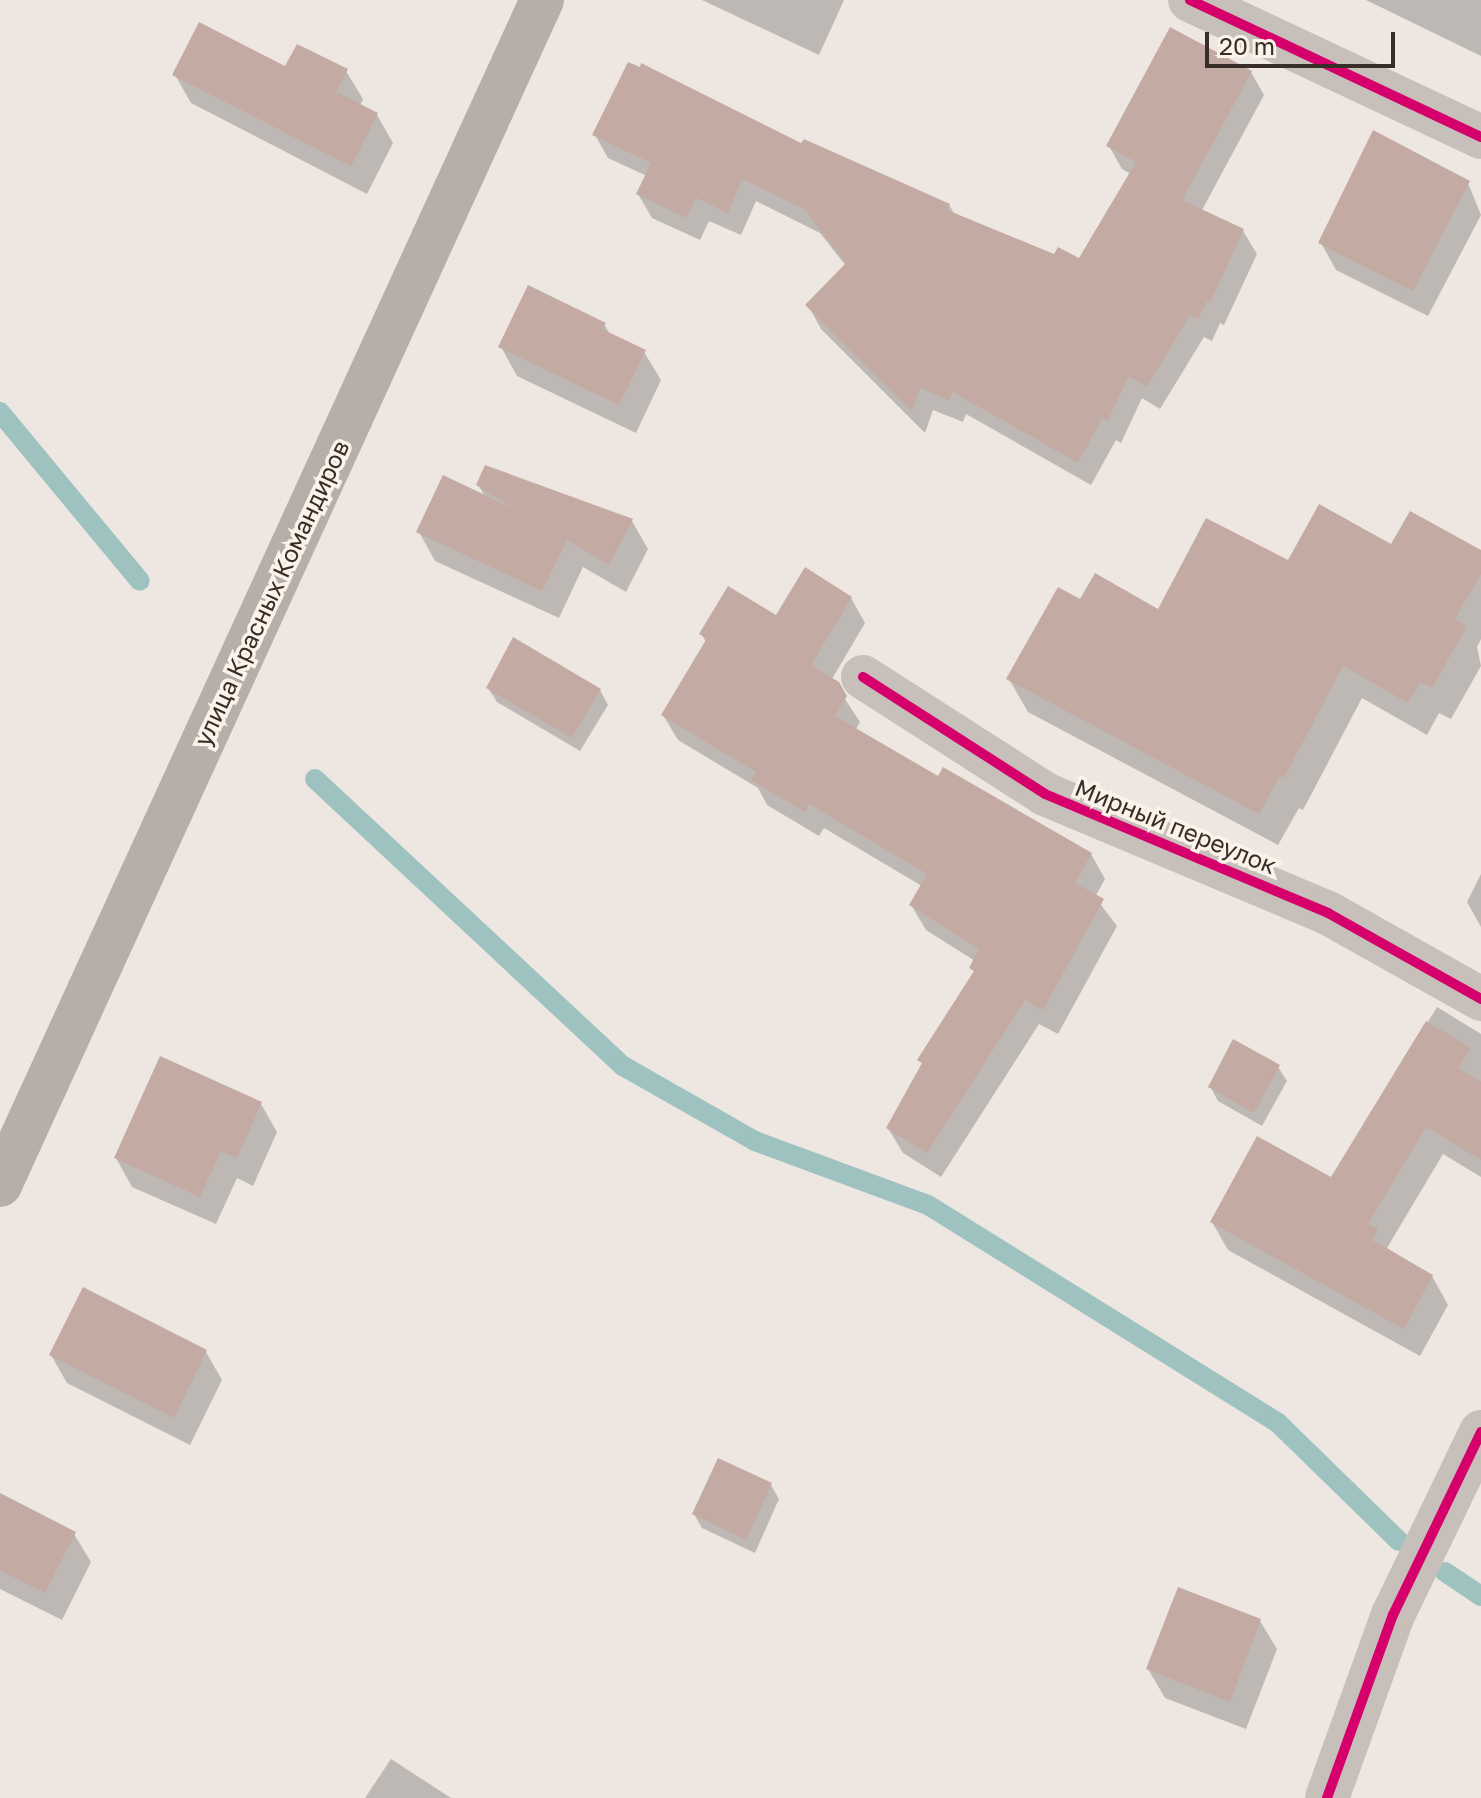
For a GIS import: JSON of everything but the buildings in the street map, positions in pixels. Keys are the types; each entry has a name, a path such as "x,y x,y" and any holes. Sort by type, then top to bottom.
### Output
{"main road":[{"name":"улица Красных Командиров","path":"5,1162 542,0"}],"street":[{"path":"1190,0 1481,137"},
{"name":"Мирный переулок","path":"863,677 1045,794 1328,913 1481,999"},
{"path":"1327,1798 1393,1615 1481,1432"}],"waterway":[{"path":"0,412 140,581"},
{"path":"315,779 623,1066 755,1141 928,1205 1277,1422 1399,1541"},
{"path":"1445,1572 1481,1596"}],"cycle path":[{"path":"1190,0 1481,137"},
{"path":"863,677 1045,794 1328,913 1481,999"},
{"path":"1327,1798 1393,1615 1481,1432"}]}
